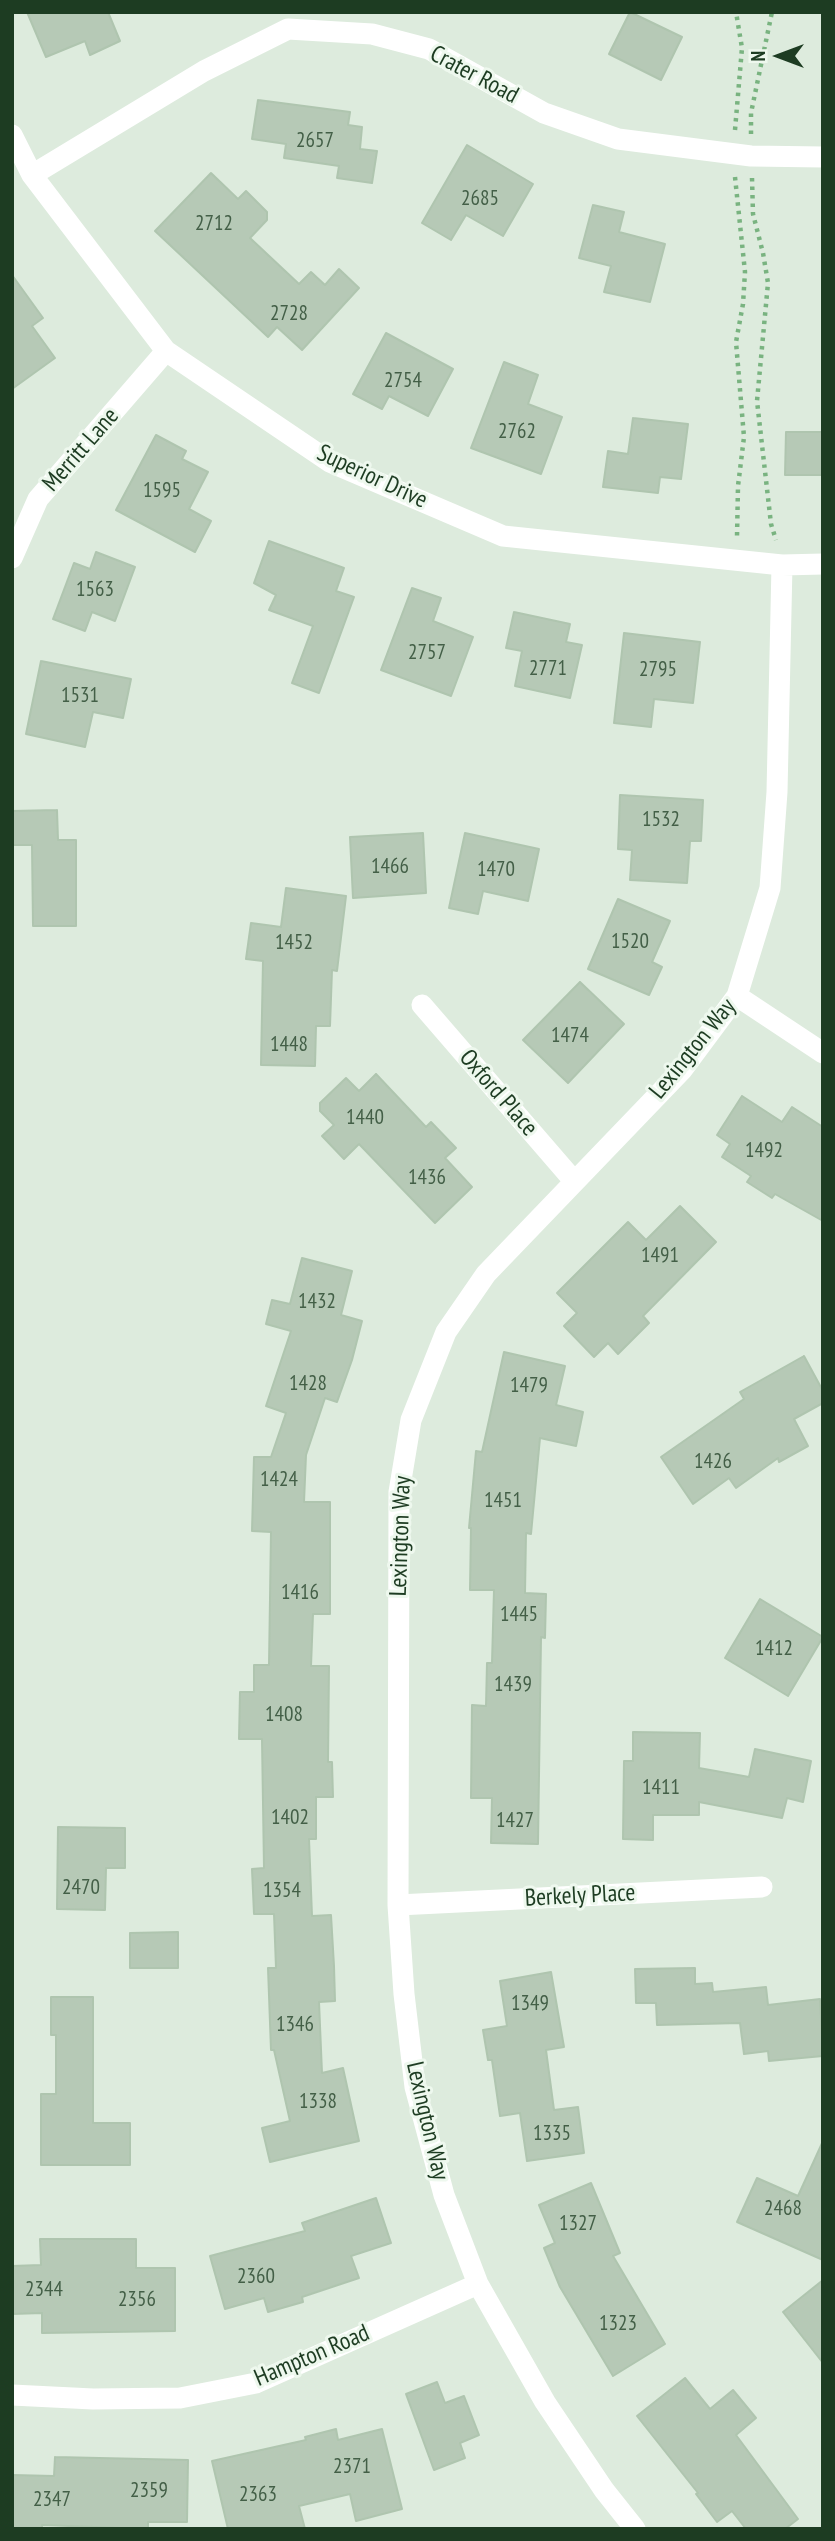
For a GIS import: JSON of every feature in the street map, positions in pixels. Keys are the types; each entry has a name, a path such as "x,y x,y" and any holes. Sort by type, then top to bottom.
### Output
{"street":[{"name":"Crater Road","path":"32,175 204,71 288,29 372,34 429,49 544,113 618,139 743,155 823,156"},
{"name":"Superior Drive","path":"12,135 32,175 166,351 330,462 503,536 782,565 823,564"},
{"name":"Merritt Lane","path":"12,558 38,499 166,351"},
{"name":"Lexington Way","path":"635,2529 604,2490 545,2402 478,2284 444,2195 415,2087 404,1994 398,1905 399,1492 411,1420 446,1332 486,1274 682,1070 737,996 770,888 777,792 782,565"},
{"path":"737,996 823,1053"},
{"name":"Oxford Place","path":"422,1005 574,1181"},
{"name":"Berkely Place","path":"398,1905 762,1887"},
{"name":"Hampton Road","path":"12,2396 180,2398 256,2383 478,2284"}],"path":[{"path":"736,12 742,48 735,128 743,155 768,283 757,401 771,524 782,565"},
{"path":"738,560 738,486 744,437 736,342 745,272 735,191 772,12"}],"building":[{"path":"27,12 108,12 120,41 90,55 85,41 46,57"},
{"path":"630,12 682,37 661,80 609,54"},
{"path":"258,100 350,112 348,125 362,127 360,149 377,151 372,183 337,178 339,166 284,158 286,144 252,139"},
{"path":"467,145 533,184 503,236 466,215 451,240 422,223"},
{"path":"211,173 238,199 246,191 267,212 267,220 250,238 299,284 311,272 325,285 339,269 359,288 302,350 277,327 268,337 155,231"},
{"path":"593,205 624,212 619,232 665,244 650,302 604,292 611,266 579,258"},
{"path":"12,275 43,318 32,326 55,358 12,389"},
{"path":"386,333 453,369 428,416 389,396 382,409 353,394"},
{"path":"504,362 538,375 528,404 562,417 541,474 471,448"},
{"path":"633,418 688,424 681,479 660,477 658,493 603,487 608,451 628,454"},
{"path":"786,432 823,432 823,475 785,475"},
{"path":"156,435 186,451 182,459 208,472 189,509 211,521 195,552 116,510"},
{"path":"269,541 344,568 336,591 354,597 319,693 292,683 313,626 269,610 276,595 254,583"},
{"path":"96,552 135,567 115,621 92,612 85,631 53,619 74,563 90,569"},
{"path":"412,588 441,598 433,621 473,637 451,696 381,670"},
{"path":"514,612 570,624 566,642 582,645 570,698 515,686 522,651 506,648"},
{"path":"624,633 700,642 693,703 654,699 651,727 614,723"},
{"path":"41,661 131,679 123,718 93,712 85,747 26,734"},
{"path":"620,795 703,800 701,841 690,841 687,883 630,880 632,850 618,849"},
{"path":"57,810 58,840 76,840 76,926 33,926 32,845 12,845 12,811"},
{"path":"423,833 426,893 353,898 350,837"},
{"path":"465,833 539,849 528,901 483,891 478,914 449,908"},
{"path":"286,888 346,896 337,971 332,970 330,1026 316,1026 315,1066 261,1065 263,961 246,959 251,923 281,927"},
{"path":"618,899 670,921 652,962 662,967 649,995 588,969"},
{"path":"580,982 624,1024 568,1083 523,1040"},
{"path":"376,1074 426,1127 431,1122 456,1148 445,1158 472,1187 435,1223 359,1144 344,1159 322,1136 334,1125 320,1111 320,1103 346,1078 359,1091"},
{"path":"742,1096 782,1122 792,1107 823,1127 823,1221 775,1194 772,1198 747,1182 751,1176 722,1157 730,1144 717,1135"},
{"path":"680,1206 716,1242 643,1316 649,1323 618,1354 608,1343 594,1357 564,1326 577,1313 557,1293 628,1222 646,1240"},
{"path":"302,1258 352,1271 341,1315 362,1321 337,1402 325,1398 306,1455 304,1502 330,1502 330,1614 313,1614 311,1666 329,1666 328,1762 332,1762 333,1797 316,1797 316,1839 309,1839 312,1916 331,1915 334,1966 335,2001 319,2002 322,2073 343,2068 359,2141 270,2162 262,2128 290,2121 274,2050 271,2050 268,1968 276,1968 274,1914 254,1914 252,1869 264,1868 262,1739 239,1739 240,1692 254,1692 254,1665 269,1665 271,1532 252,1531 254,1457 271,1457 286,1413 266,1406 291,1331 266,1324 272,1300 290,1304"},
{"path":"504,1352 565,1366 556,1405 583,1412 576,1446 540,1438 531,1534 526,1533 525,1593 546,1594 545,1638 541,1637 538,1844 491,1843 492,1798 471,1798 472,1705 486,1706 487,1663 492,1663 494,1590 470,1590 469,1528 476,1451 482,1452"},
{"path":"804,1356 823,1391 823,1403 794,1419 808,1446 779,1462 778,1458 736,1488 729,1478 693,1504 661,1457 744,1399 740,1392"},
{"path":"760,1599 823,1637 788,1696 725,1658"},
{"path":"633,1732 700,1733 699,1768 749,1777 755,1749 811,1761 803,1802 787,1798 782,1818 699,1802 699,1815 653,1815 653,1840 623,1839 624,1761 633,1761"},
{"path":"58,1827 125,1828 125,1868 106,1868 105,1910 57,1909"},
{"path":"178,1932 178,1968 130,1968 130,1933"},
{"path":"695,1968 695,1984 712,1983 713,1992 766,1987 768,2005 820,1999 823,2056 769,2061 768,2051 744,2054 740,2023 657,2025 656,2003 636,2003 635,1969"},
{"path":"551,1972 564,2047 546,2050 554,2110 578,2107 584,2153 527,2161 520,2113 500,2116 492,2060 488,2060 483,2030 507,2026 500,1981"},
{"path":"51,1997 93,1997 93,2123 130,2123 130,2165 41,2165 41,2094 56,2094 56,2035 51,2035"},
{"path":"823,2141 823,2260 737,2222 757,2178 798,2196"},
{"path":"591,2183 620,2253 613,2256 665,2344 613,2376 560,2287 544,2248 555,2243 539,2205"},
{"path":"376,2198 391,2243 351,2256 359,2278 302,2297 303,2302 268,2312 264,2298 225,2309 210,2256 305,2231 302,2223"},
{"path":"40,2239 136,2239 136,2268 175,2268 175,2331 42,2333 42,2313 12,2314 12,2266 41,2265"},
{"path":"823,2280 823,2363 783,2312"},
{"path":"685,2378 710,2409 733,2390 756,2418 736,2435 798,2519 785,2529 746,2529 732,2511 717,2522 696,2494 698,2493 637,2416"},
{"path":"437,2382 445,2403 464,2396 479,2435 460,2443 465,2458 434,2470 406,2394"},
{"path":"336,2429 338,2440 382,2429 402,2509 356,2521 350,2494 299,2506 305,2529 228,2529 212,2461 306,2440 305,2437"},
{"path":"55,2457 188,2460 187,2522 148,2522 148,2529 42,2525 42,2529 12,2529 12,2475 54,2476"}]}
